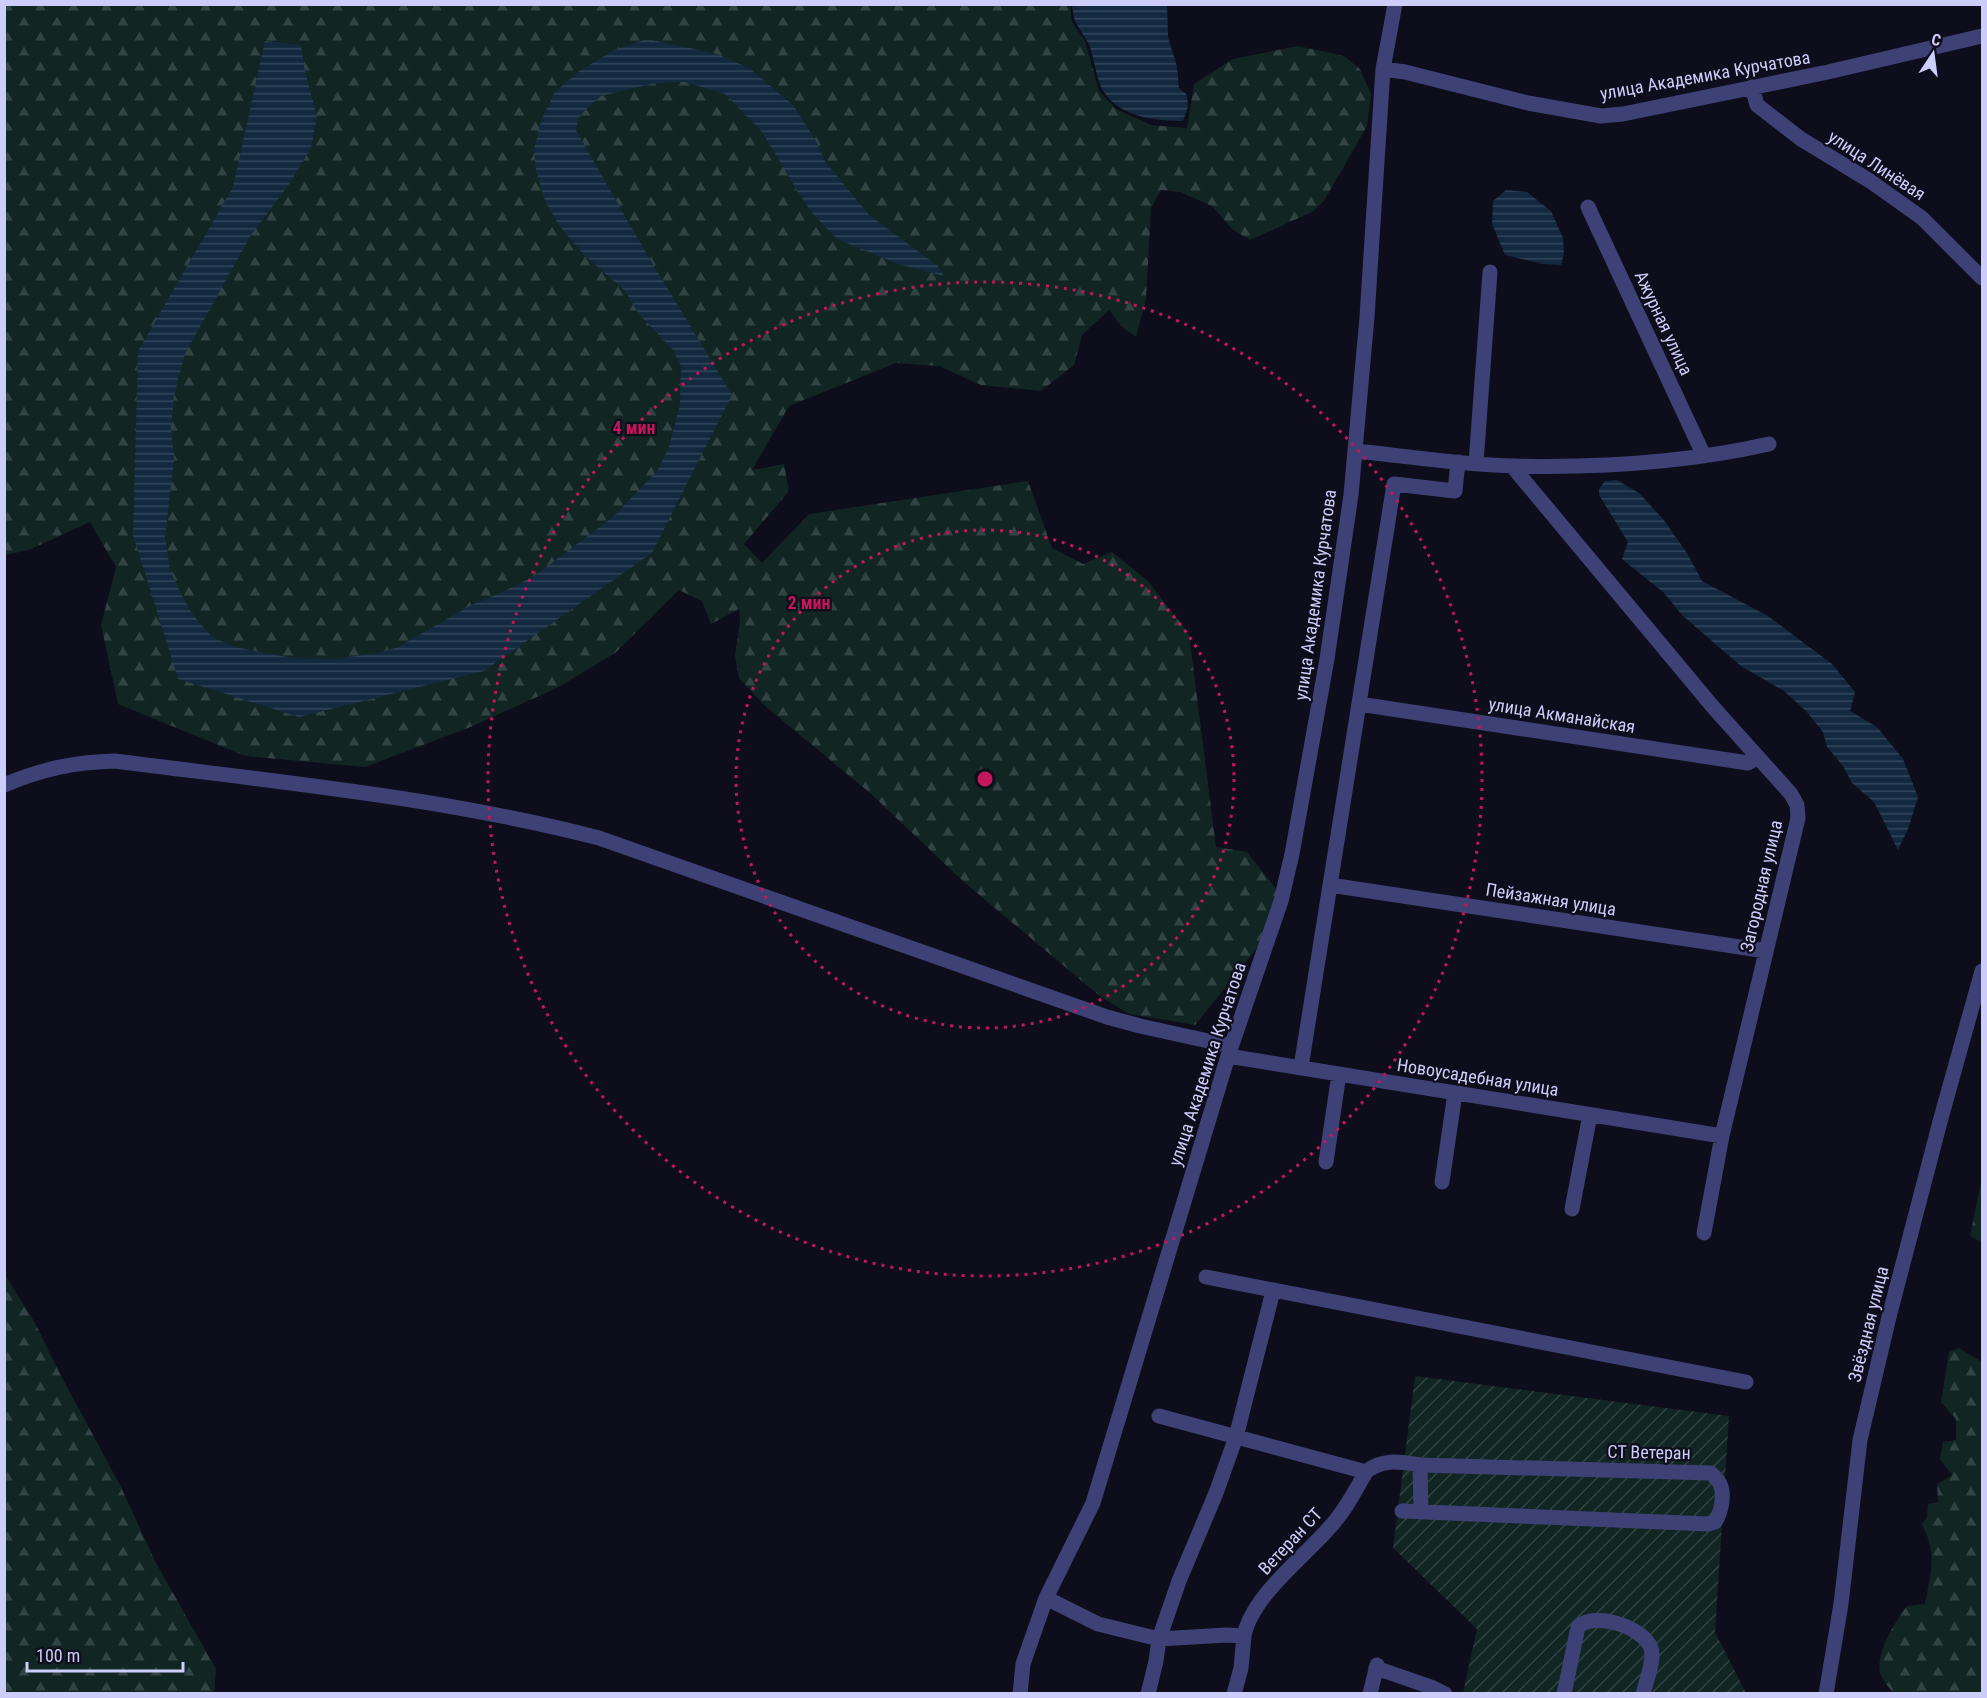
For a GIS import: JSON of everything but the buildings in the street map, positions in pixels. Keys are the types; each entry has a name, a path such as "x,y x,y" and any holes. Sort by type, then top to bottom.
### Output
{"street":[{"path":"1383,69 1395,4"},
{"name":"улица Академика Курчатова","path":"1020,1694 1023,1664 1046,1598 1093,1503 1230,1051 1281,902 1292,854 1327,659 1351,495 1367,317 1383,69 1405,72 1528,103 1601,116 1623,114 1828,72 1983,36"},
{"name":"улица Линёвая","path":"1752,87 1758,105 1801,139 1870,181 1922,218 1983,278"},
{"name":"Ажурная улица","path":"1588,207 1704,456"},
{"path":"1476,463 1490,272"},
{"path":"1355,451 1512,466 1612,466 1731,453 1769,444"},
{"path":"1301,1067 1394,484 1455,491 1458,462"},
{"name":"Загородная улица","path":"1512,466 1706,698 1791,794 1797,805 1798,818 1722,1136 1704,1233"},
{"name":"улица Акманайская","path":"1359,704 1748,763 1758,757"},
{"name":"Новоусадебная улица","path":"4,785 58,766 115,761 409,799 476,810 599,838 1107,1017 1230,1051 1339,1074 1722,1136"},
{"name":"Пейзажная улица","path":"1330,885 1766,951"},
{"name":"Звёздная улица","path":"1826,1694 1841,1604 1860,1440 1935,1140 1983,971"},
{"path":"1326,1162 1339,1074"},
{"path":"1442,1182 1455,1093"},
{"path":"1572,1209 1590,1115"},
{"path":"1206,1277 1746,1382"},
{"path":"1148,1694 1159,1639 1179,1581 1216,1493 1236,1437 1273,1291"},
{"path":"1159,1416 1366,1472"},
{"name":"СТ Ветеран","path":"1366,1472 1382,1463 1400,1462 1420,1466 1711,1473 1720,1482 1722,1490 1719,1516 1715,1522 1709,1524 1402,1511"},
{"path":"1420,1466 1421,1511"},
{"name":"Ветеран СТ","path":"1234,1694 1241,1668 1246,1625 1260,1602 1331,1527 1366,1472"},
{"path":"1046,1598 1098,1624 1159,1639 1244,1636"},
{"path":"1564,1694 1578,1627 1584,1622 1594,1620 1611,1622 1628,1628 1650,1645 1652,1654 1643,1694"},
{"path":"1370,1694 1377,1667 1445,1694"}],"green space":[{"path":"5,5 1070,5 1072,22 1085,41 1099,91 1116,109 1151,125 1187,128 1194,84 1233,59 1298,46 1344,56 1360,69 1371,94 1367,126 1324,201 1312,212 1250,240 1233,230 1212,206 1180,192 1161,190 1151,208 1146,299 1136,337 1121,326 1109,310 1082,335 1074,365 1041,391 981,385 939,366 896,363 789,406 752,470 784,464 789,491 744,544 762,563 809,514 1028,481 1052,548 1083,564 1112,552 1148,581 1189,634 1216,847 1247,852 1277,890 1261,943 1195,1025 1129,1014 1101,997 965,883 870,793 765,706 739,678 735,655 740,622 739,609 711,624 702,601 679,590 615,653 557,688 468,728 365,767 245,756 118,704 101,625 116,567 90,522 29,550 5,555"},
{"path":"1982,1177 1982,1243 1970,1236"},
{"path":"4,1273 35,1323 120,1485 156,1563 216,1669 214,1693 5,1693"},
{"path":"1959,1348 1982,1362 1982,1693 1893,1693 1880,1673 1881,1656 1892,1629 1907,1606 1925,1604 1931,1573 1931,1554 1927,1534 1922,1524 1927,1517 1928,1504 1938,1502 1937,1484 1952,1475 1940,1459 1943,1442 1956,1440 1956,1419 1941,1402 1949,1352"},
{"path":"1415,1376 1729,1416 1715,1632 1746,1693 1463,1693 1477,1629 1393,1548"}],"water":[{"path":"1072,5 1167,5 1168,37 1177,67 1179,88 1187,95 1188,107 1183,121 1139,116 1128,112 1110,100 1101,87 1090,47 1075,21"},
{"path":"647,39 717,54 749,68 793,105 816,141 825,161 869,215 938,266 944,276 898,264 837,239 812,213 763,133 725,94 685,82 676,82 651,84 601,96 578,119 576,130 642,246 732,395 652,553 484,671 299,717 178,679 133,535 138,351 233,187 265,41 301,45 317,117 311,148 290,183 251,235 185,354 174,396 171,427 174,460 165,537 170,570 183,598 194,616 212,637 235,647 292,658 334,659 378,653 398,647 468,607 537,574 613,517 657,471 669,447 680,405 681,366 673,350 639,314 625,291 584,255 558,224 544,198 536,171 534,150 541,121 555,92 578,72 614,50"},
{"path":"1506,190 1527,192 1551,211 1563,238 1564,254 1561,265 1543,264 1505,255 1492,224 1493,201"},
{"path":"1617,480 1639,493 1663,519 1687,553 1702,581 1768,616 1832,664 1855,692 1850,711 1877,727 1903,759 1918,797 1908,829 1898,850 1874,802 1852,783 1843,766 1827,747 1823,732 1806,711 1784,691 1741,666 1683,616 1663,592 1622,559 1628,542 1599,495 1599,489 1605,481"}]}
